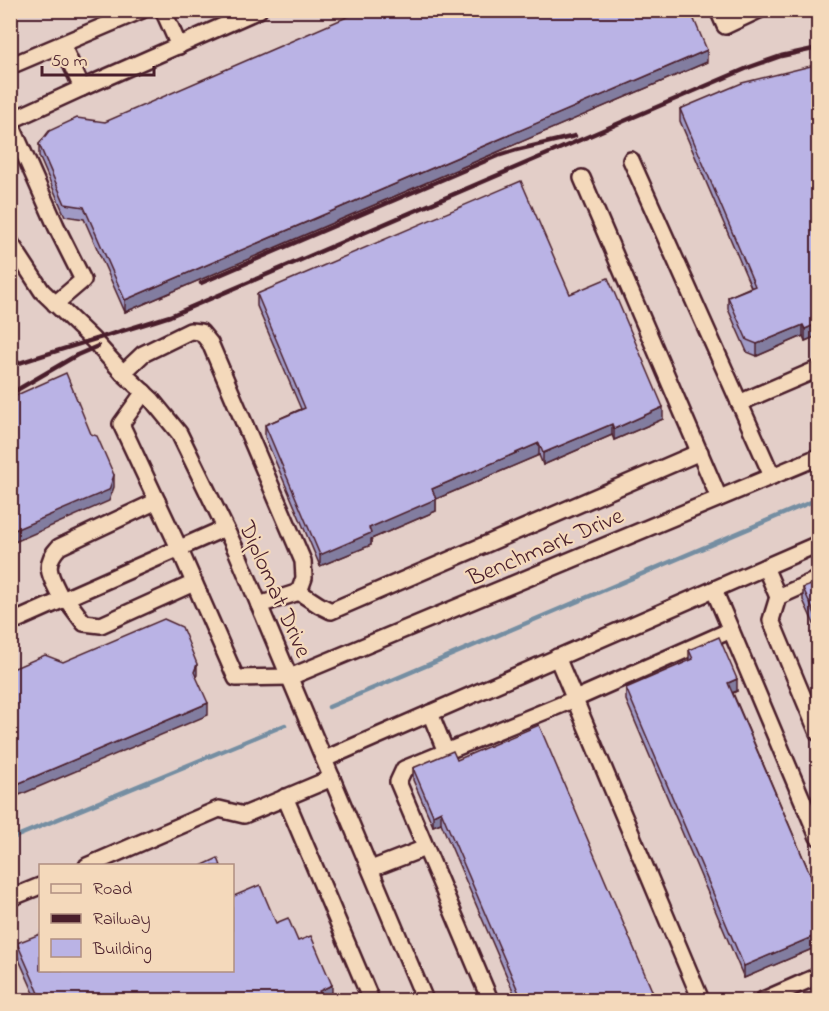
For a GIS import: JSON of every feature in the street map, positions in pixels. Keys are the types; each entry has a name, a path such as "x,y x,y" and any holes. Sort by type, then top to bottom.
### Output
{"street":[{"path":"10,66 142,10"},
{"path":"163,10 179,46"},
{"path":"55,304 82,280 10,122 259,10"},
{"path":"718,10 725,26 759,10"},
{"path":"62,44 82,88"},
{"path":"631,160 772,476"},
{"path":"582,178 719,498"},
{"name":"Diplomat Drive","path":"10,242 42,291 152,400 179,434 225,528 259,605 425,1000"},
{"path":"123,373 143,354 190,331 201,332 206,337 303,561 304,578 299,592"},
{"path":"739,403 819,369"},
{"path":"144,392 121,424 236,678 290,677"},
{"path":"299,592 331,611 700,452"},
{"name":"Benchmark Drive","path":"290,677 819,457"},
{"path":"157,501 59,547 51,556 48,567 64,600 84,623 101,625 194,583"},
{"path":"10,623 225,528"},
{"path":"325,759 819,544"},
{"path":"765,567 778,597 771,620 819,733"},
{"path":"778,597 819,579"},
{"path":"714,590 819,837"},
{"path":"259,605 299,592"},
{"path":"490,1000 398,782 404,768 575,699 731,630"},
{"path":"557,657 701,1000"},
{"path":"430,713 446,752"},
{"path":"92,864 219,809 244,815 332,778"},
{"path":"285,798 371,1000"},
{"path":"371,869 425,848"},
{"path":"13,897 39,886"},
{"path":"763,1000 780,997 819,976"}],"shaded area":[{"path":"10,11 818,11 818,1000 11,1000"}],"building":[{"path":"363,10 690,10 707,50 125,300 84,207 65,204 39,144 49,131 77,118 105,122"},
{"path":"819,64 819,323 805,329 803,325 757,344 747,340 728,297 755,286 680,109 742,83"},
{"path":"521,181 570,294 608,278 663,407 614,429 612,424 543,453 539,443 432,489 436,499 369,528 371,533 320,555 265,425 305,408 257,294"},
{"path":"66,373 91,434 97,436 114,475 109,490 10,532 10,398"},
{"path":"819,582 819,623 803,588"},
{"path":"164,619 182,627 197,664 194,672 208,703 10,787 10,670 45,655 63,662"},
{"path":"719,637 737,679 728,683 819,895 819,944 815,945 812,937 744,966 626,688 693,659 689,650"},
{"path":"539,725 656,1000 522,1000 441,811 433,815 413,768 453,751 457,760"},
{"path":"218,858 220,864 205,864"},
{"path":"260,885 276,923 288,918 298,941 311,936 332,985 319,991 323,1000 42,1000 17,943 39,934 39,972 234,972 234,896"}],"waterway":[{"path":"10,15 21,10"},
{"path":"329,707 818,499"},
{"path":"10,839 285,725"}],"railway":[{"path":"10,366 170,316 750,67 781,56 818,48"},
{"path":"201,283 497,156 575,136"},
{"path":"10,394 77,355 98,346"}]}
